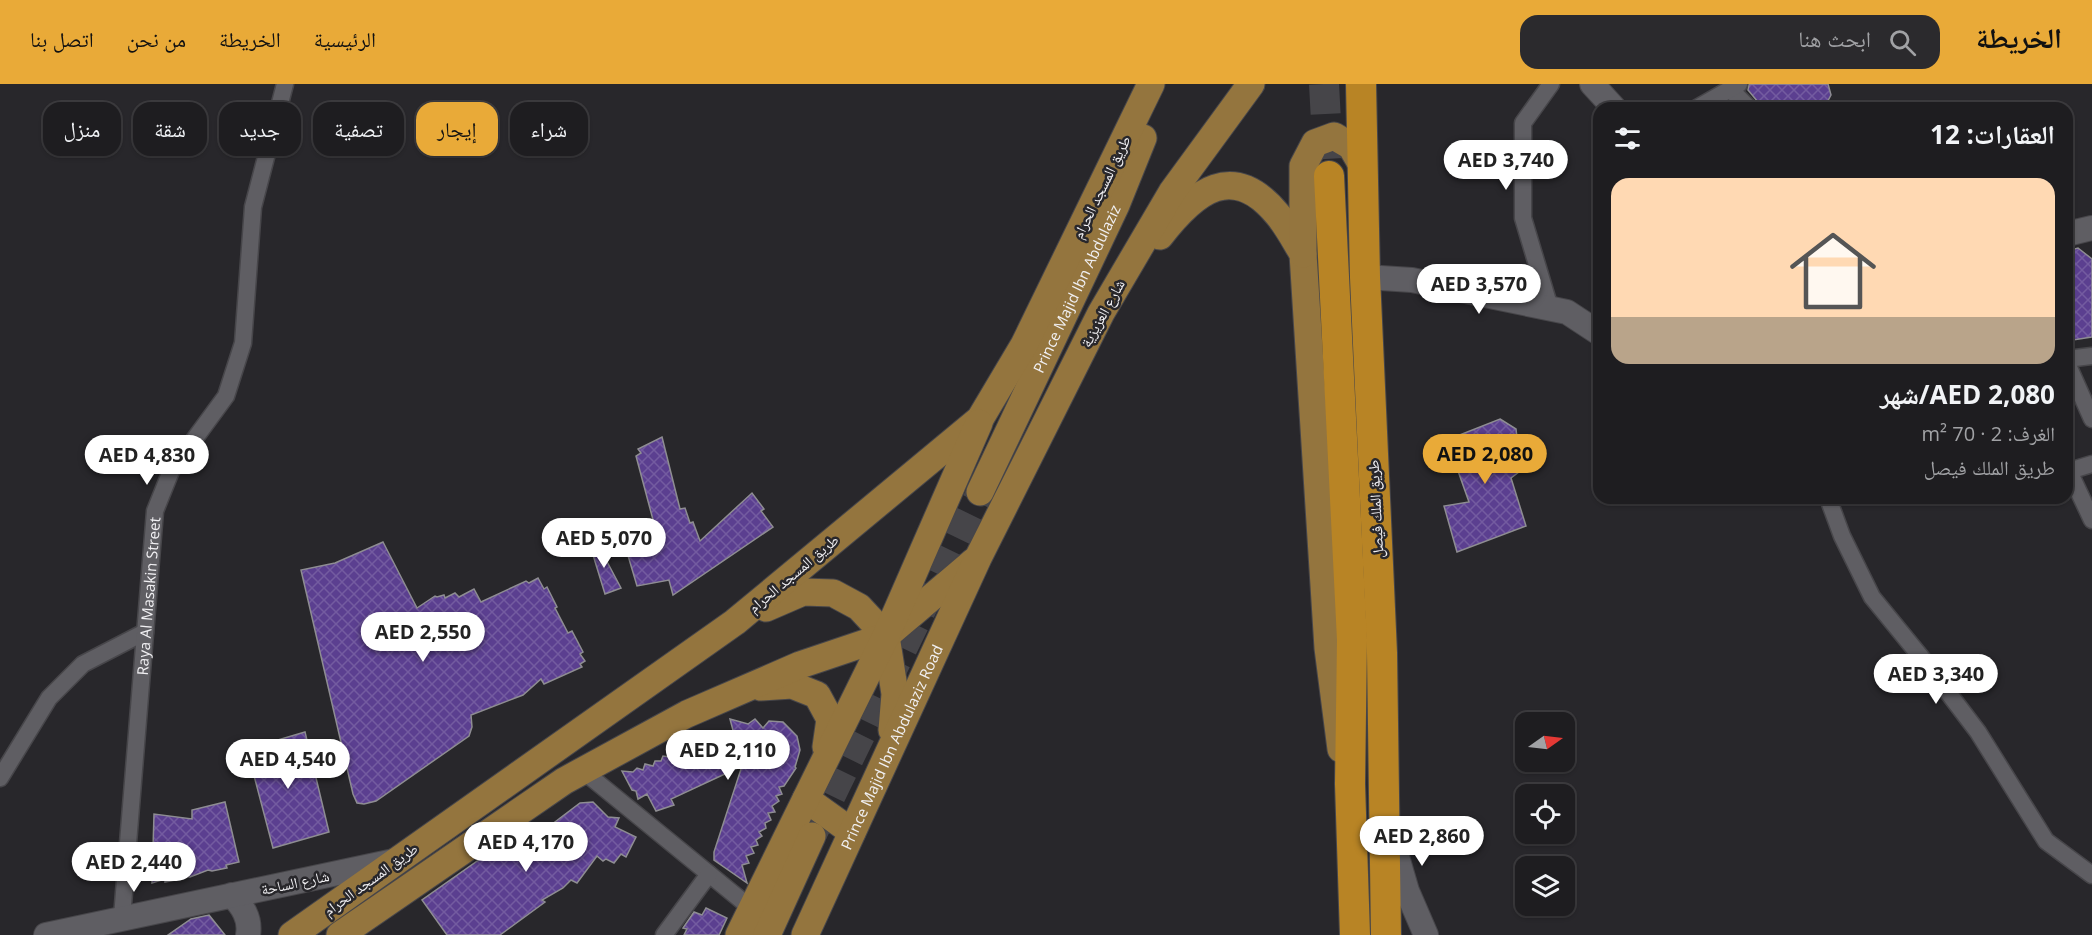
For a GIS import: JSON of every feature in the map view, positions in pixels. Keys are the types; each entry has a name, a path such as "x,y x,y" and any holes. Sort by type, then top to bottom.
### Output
{"highway":[{"name":"طريق الملك فيصل","path":"1361,84 1365,277 1382,653 1386,935"},
{"name":"طريق الملك فيصل","path":"1329,176 1352,640 1350,784 1355,935"}],"main road":[{"name":"طريق المسجد الحرام","path":"292,935 735,622 980,419 1024,345 1151,84"},
{"name":"Prince Majid Ibn Abdulaziz","path":"980,492 1116,205 1165,84"},
{"name":"شارع العزيزية","path":"978,558 1101,313 1172,192 1251,84"},
{"path":"1351,829 1328,648 1303,254 1304,166 1315,143 1334,136 1351,146 1362,165"},
{"path":"1101,313 1175,217 1203,193 1229,184 1251,190 1278,215 1303,254"},
{"path":"739,935 886,636 980,419"},
{"name":"طريق المسجد الحرام","path":"340,935 582,770 687,714 800,665 886,636 978,558"},
{"name":"Prince Majid Ibn Abdulaziz Road","path":"805,935 978,558"},
{"path":"735,622 803,592 832,592 859,607 886,636 894,694 891,746"},
{"path":"747,688 792,685 818,695 830,719 824,763"},
{"path":"806,799 852,832"},
{"path":"767,935 812,836"}],"street":[{"name":"Raya Al Masakin Street","path":"122,918 155,511 171,471 226,396 243,343 252,207 285,84"},
{"path":"1550,308 1523,218 1523,123 1551,84"},
{"path":"1592,84 1608,102"},
{"path":"1708,102 1735,87 1745,102"},
{"path":"2073,233 2092,228"},
{"path":"1365,277 1412,280 1550,308 1567,312 1593,329"},
{"path":"2073,360 2092,356"},
{"path":"2073,375 2092,419"},
{"path":"2073,470 2092,464"},
{"path":"2073,480 2092,520"},
{"path":"1830,504 1842,536 1872,597 1922,657 1978,732 2046,841 2092,875"},
{"path":"0,778 49,698 83,664 145,632"},
{"path":"582,770 752,909"},
{"path":"1384,811 1407,891 1426,935"},
{"name":"شارع الساحة","path":"46,935 394,861"},
{"path":"664,935 709,874"},
{"name":"شارع الساحة","path":"232,895 245,909 248,935"}],"building":[{"path":"1749,84 1828,84 1831,95 1827,102 1758,102 1748,90"},
{"path":"2078,248 2092,259 2092,337 2073,340 2073,249"},
{"path":"1500,419 1516,429 1517,438 1514,442 1519,472 1511,478 1526,526 1457,552 1444,506 1469,502 1447,440"},
{"path":"662,437 680,509 685,508 700,541 752,493 764,509 761,511 773,527 673,595 669,580 637,586 621,532 636,541 656,531 636,456 641,453 638,449"},
{"path":"595,539 621,588 605,594 589,542"},
{"path":"383,542 417,608 435,596 444,595 445,598 455,593 459,597 474,589 481,602 526,581 529,583 538,578 544,589 547,587 568,633 572,631 583,652 580,654 585,661 580,664 582,667 544,684 541,679 523,695 471,715 472,727 469,736 376,801 364,804 357,803 353,794 301,570 335,563"},
{"path":"730,719 748,724 755,719 763,728 769,721 783,722 797,736 800,750 796,768 784,786 779,787 782,794 776,796 779,801 772,806 775,812 768,813 771,820 765,823 766,828 759,832 762,836 756,840 758,845 751,847 754,853 746,856 749,863 742,865 747,883 714,860 714,852 742,766 671,799 674,805 656,811 647,794 638,799 636,791 632,790 622,771 633,772 637,768 643,770 645,764 653,766 655,761 661,761 663,756 670,757 672,751 678,753 681,748 687,749 691,744 696,747 698,739 704,743 707,736 713,738 716,731 734,734"},
{"path":"305,732 329,832 273,848 247,749"},
{"path":"225,802 239,862 226,865 227,868 208,870 190,877 182,876 175,880 165,882 165,879 152,883 154,814 192,819 192,810"},
{"path":"593,802 608,817 619,818 615,827 636,837 626,857 621,854 614,863 606,859 603,861 597,856 577,883 571,880 563,888 542,900 545,902 500,935 447,935 422,900 524,828 538,846 551,825 580,803"},
{"path":"706,908 727,918 719,935 684,935 687,929 683,928 694,912 702,915"},
{"path":"209,915 225,935 168,935 191,919"}],"tunnel":[{"path":"1324,84 1329,176"},
{"path":"814,833 980,492"}]}
